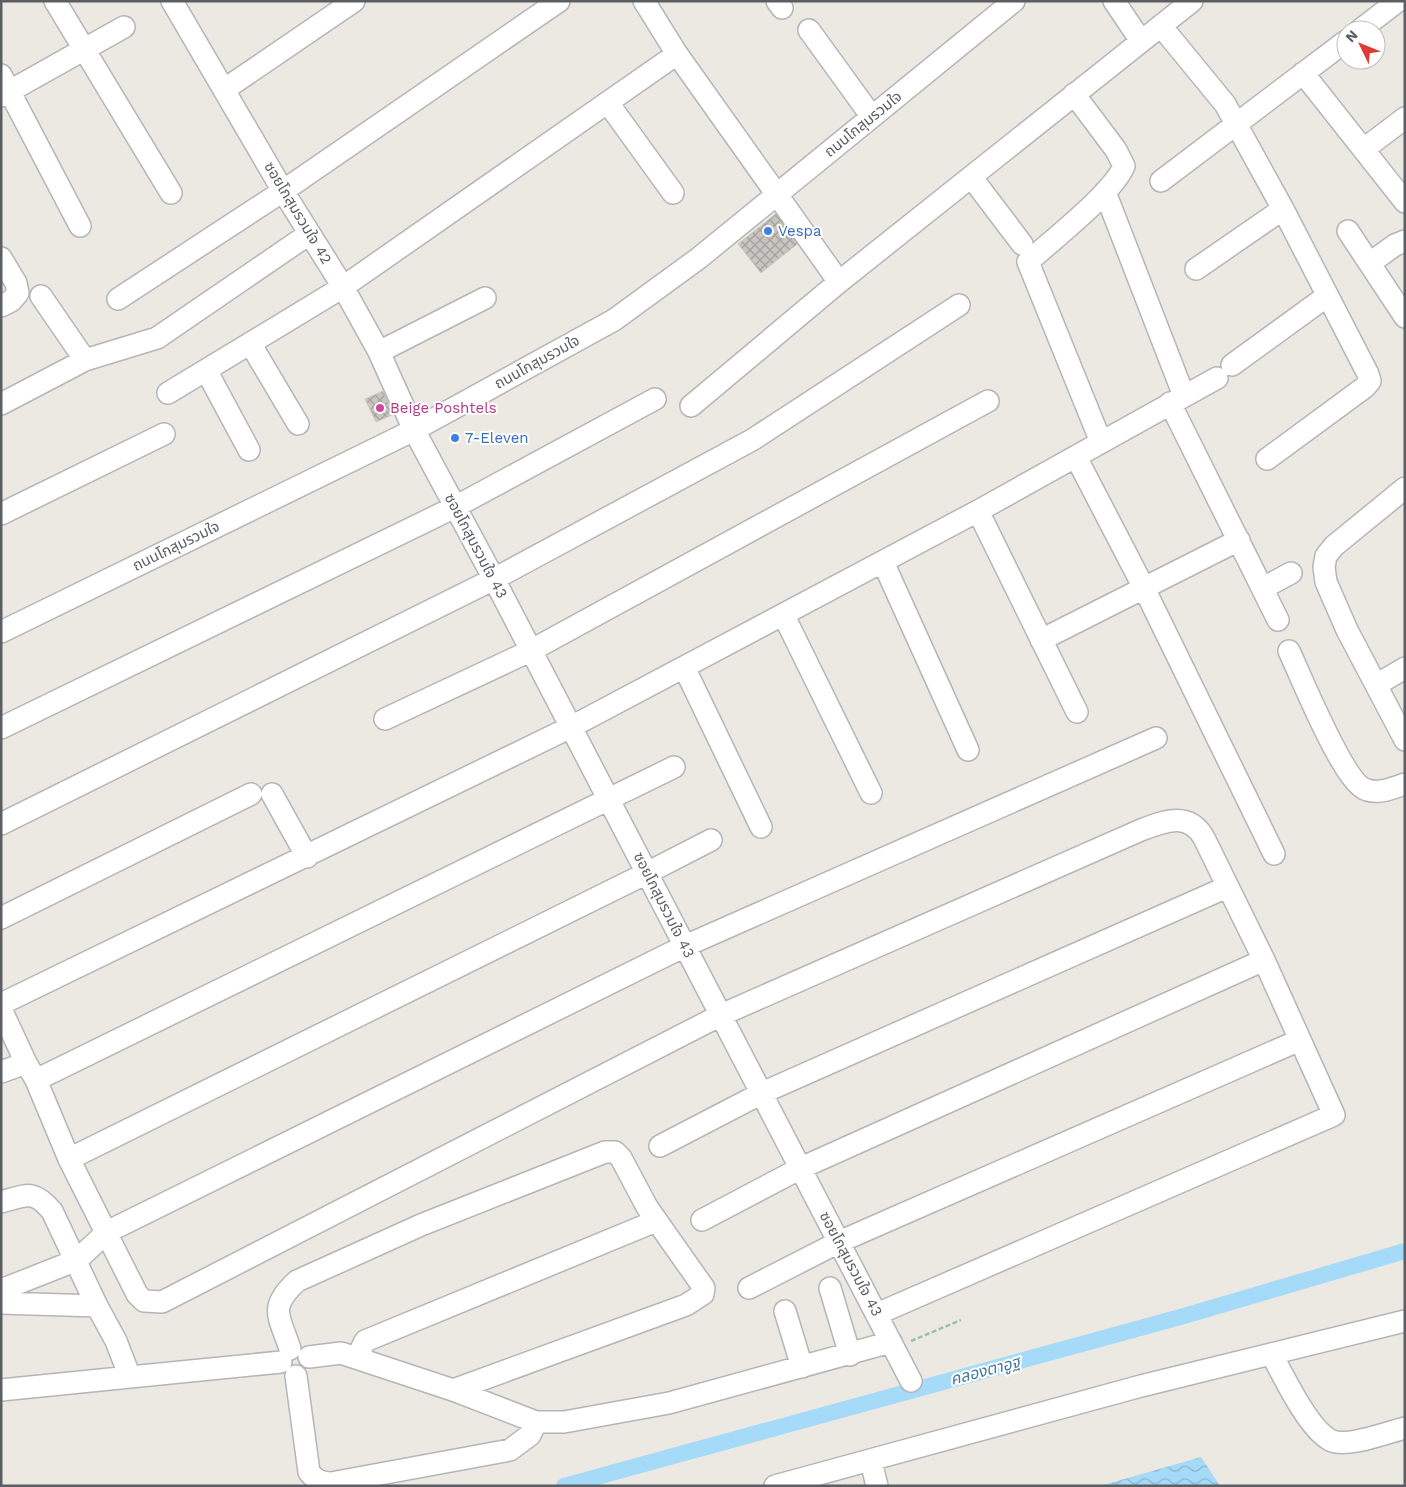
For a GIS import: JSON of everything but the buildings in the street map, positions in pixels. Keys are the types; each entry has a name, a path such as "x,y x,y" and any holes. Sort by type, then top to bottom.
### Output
{"street":[{"path":"55,1 171,193"},
{"name":"ซอยโกสุมรวมใจ 42","path":"172,1 283,191 343,287 379,352 414,430"},
{"path":"225,89 354,1"},
{"path":"118,299 283,191 559,1"},
{"path":"644,1 677,54 839,282"},
{"name":"ถนนโกสุมรวมใจ","path":"1,632 414,430 614,320 699,258 1014,1"},
{"path":"1114,1 1141,41"},
{"path":"691,406 839,282 1192,1"},
{"path":"1373,20 1398,1"},
{"path":"1161,26 1224,104 1283,210 1370,381 1365,387 1267,459"},
{"path":"80,226 4,87 124,27"},
{"path":"809,30 872,117"},
{"path":"1161,181 1336,48"},
{"path":"168,393 343,287 608,104 677,54"},
{"path":"1303,73 1405,202"},
{"path":"1074,94 1116,150 1124,166 1121,174 1105,192 1028,262 1100,442"},
{"path":"608,104 673,193"},
{"path":"1364,148 1405,118"},
{"path":"972,178 1022,244"},
{"path":"1105,192 1177,400 1239,540 1278,620"},
{"path":"1196,270 1283,210"},
{"path":"1348,231 1405,316"},
{"path":"1,404 85,360 157,338 310,234"},
{"path":"1370,263 1394,245 1405,241"},
{"path":"1,258 16,283 18,293 1,306"},
{"path":"41,296 85,360"},
{"path":"1,1004 307,857 571,727 784,616 978,512 1177,400 1224,372 1327,296"},
{"path":"379,352 485,298"},
{"path":"1,824 494,579 752,440 959,305"},
{"path":"250,343 298,424"},
{"path":"206,370 249,450"},
{"path":"1,728 455,507 655,398"},
{"path":"386,719 530,651 988,401"},
{"name":"ซอยโกสุมรวมใจ 43","path":"414,430 648,873 911,1381"},
{"path":"1,514 164,434"},
{"path":"1076,456 1144,588 1274,854"},
{"path":"1405,488 1334,546 1326,556 1324,568 1326,582 1347,630 1405,740"},
{"path":"978,512 1077,712"},
{"path":"1041,640 1239,540"},
{"path":"883,562 968,750"},
{"path":"1263,588 1291,573"},
{"path":"784,616 870,793"},
{"path":"1289,651 1340,759 1352,776 1365,790 1376,792 1405,784"},
{"path":"684,667 761,827"},
{"path":"1376,686 1405,668"},
{"path":"1,1290 77,1260 107,1232 685,946 1156,738"},
{"path":"1,1072 31,1072 609,800 674,767"},
{"path":"1,918 261,794 307,857"},
{"path":"1,1009 69,1159 137,1294 144,1301 162,1302 721,1015 1160,823 1182,820 1200,830 1264,960 1334,1115 877,1314"},
{"path":"69,1159 648,873 711,840"},
{"path":"660,1146 762,1093 1227,886"},
{"path":"702,1220 801,1168 1264,960"},
{"path":"749,1288 839,1242 1300,1040"},
{"path":"454,1390 696,1299 703,1294 704,1288 656,1221 621,1158 614,1152 605,1152 421,1225 297,1281 284,1293 278,1304 280,1318 294,1361 309,1472 314,1479 322,1483 331,1483 510,1450 530,1435 536,1422"},
{"path":"1,1202 31,1194 41,1198 52,1211 77,1260 97,1306 116,1341 130,1377"},
{"path":"357,1358 365,1341 656,1221"},
{"path":"830,1288 850,1355"},
{"path":"1,1303 97,1306"},
{"path":"785,1310 802,1367"},
{"path":"775,1486 1141,1386 1405,1321"},
{"path":"1,1390 294,1361 341,1353 454,1390 536,1422 564,1422 591,1419 669,1403 802,1367 893,1345"},
{"path":"1272,1355 1300,1404 1314,1424 1330,1440 1346,1442 1405,1428"},
{"path":"870,1461 877,1486"}],"path":[{"path":"893,1345 961,1320"}],"water":[{"path":"1201,1457 1220,1486 1100,1486"}],"waterway":[{"name":"คลองตาอูฐ","path":"564,1486 1184,1316 1405,1251"}],"place":[{"name":"Vespa","path":"768,231"},
{"name":"Beige Poshtels","path":"380,408"},
{"name":"7-Eleven","path":"455,438"}]}
